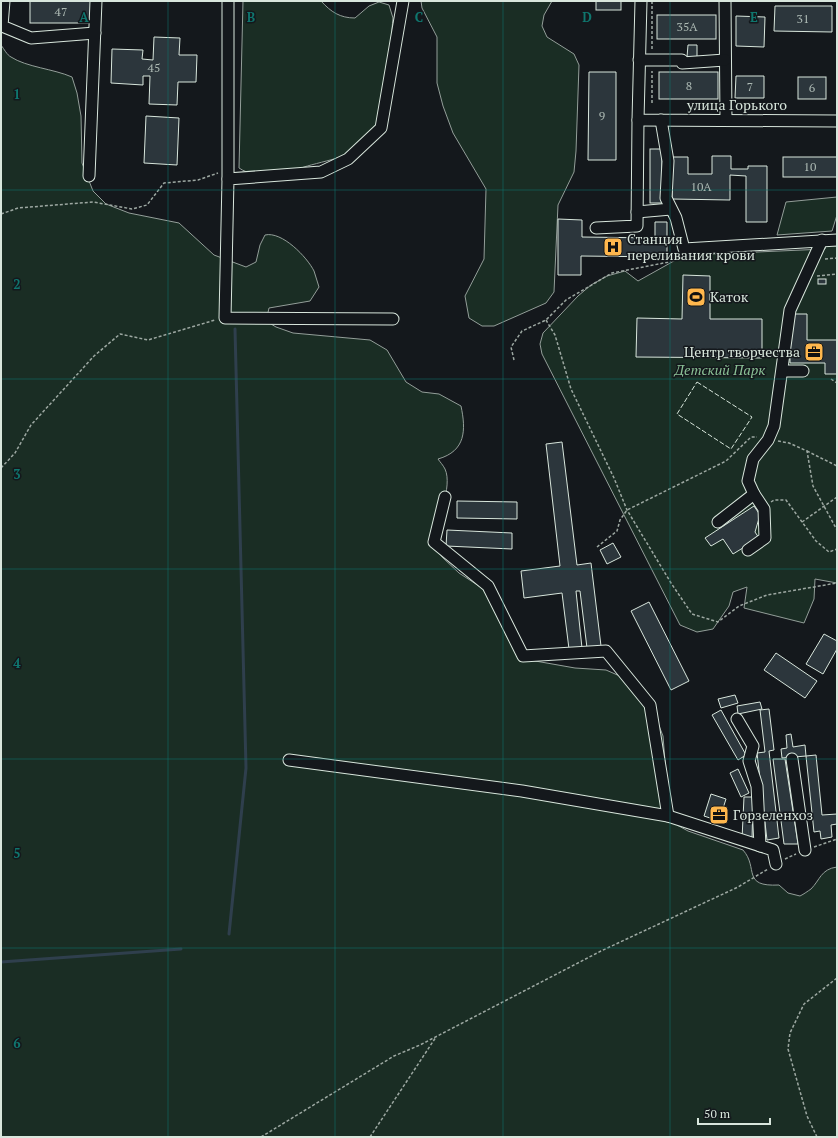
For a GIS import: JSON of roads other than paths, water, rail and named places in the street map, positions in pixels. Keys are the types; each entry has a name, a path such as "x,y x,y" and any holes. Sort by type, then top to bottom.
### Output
{"street":[{"path":"4,1 2,26 31,38 95,33"},
{"path":"89,176 96,1"},
{"path":"228,1 228,174 225,318 393,319"},
{"path":"228,174 321,172 348,159 381,128 403,1"},
{"path":"596,228 637,226 641,1"},
{"path":"725,1 726,120"},
{"path":"639,60 682,60 682,63 725,60"},
{"name":"улица Горького","path":"638,120 837,121"},
{"path":"661,120 668,161 666,198 676,218 684,249 837,240"},
{"path":"637,212 671,209"},
{"path":"748,550 765,538 764,508 754,494 748,481 753,459 768,440 774,426 783,371 790,310 822,240"},
{"path":"783,371 804,371"},
{"path":"718,522 754,494"},
{"path":"445,497 434,542 488,586 523,656 606,651 650,706 668,816"},
{"path":"737,719 753,746 749,761 757,786 760,846"},
{"path":"792,759 805,850"},
{"path":"289,760 522,791 668,816 773,850 776,864"}],"waterway":[{"path":"229,934 246,768 235,329"},
{"path":"1,962 181,949"}],"place":[{"name":"Станция переливания крови","path":"613,247"},
{"name":"Каток","path":"696,297"},
{"name":"Центр творчества","path":"814,352"},
{"name":"Горзеленхоз","path":"719,815"}],"park label":[{"name":"Детский Парк","path":"720,370"}]}
